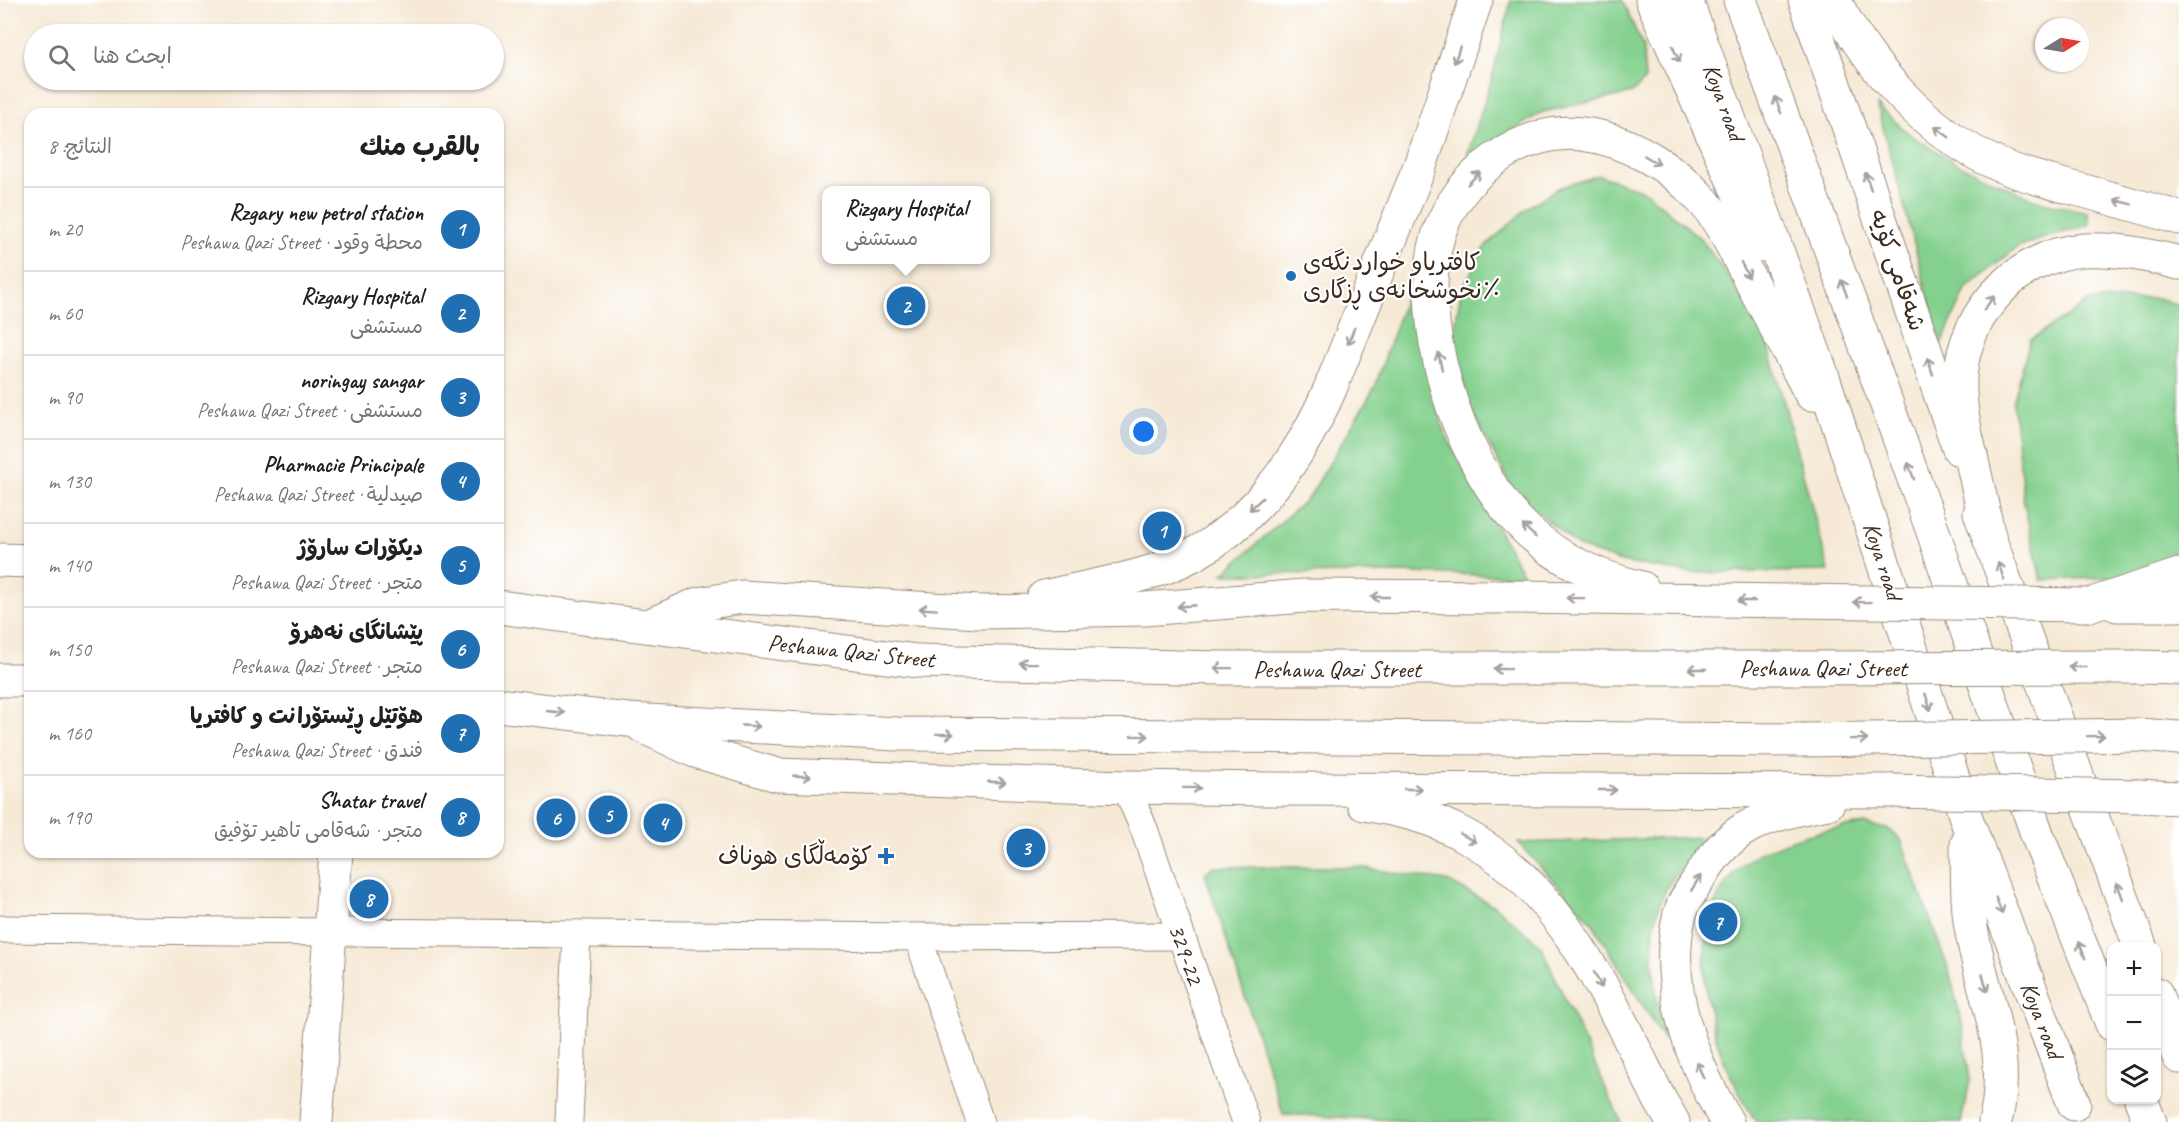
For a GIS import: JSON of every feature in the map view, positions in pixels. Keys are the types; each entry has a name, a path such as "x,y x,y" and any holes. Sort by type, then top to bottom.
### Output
{"main road":[{"path":"979,612 1147,573 1187,557 1224,534 1263,498 1284,474 1317,419 1420,166 1476,0"},
{"path":"1652,0 1822,377"},
{"name":"Koya road","path":"1686,0 1822,377 1967,821 2078,1113"},
{"name":"Koya road","path":"1740,0 1931,526 2038,837 2107,1011"},
{"name":"شەقامی کۆیە","path":"1805,0 1990,541"},
{"path":"1834,0 1863,48 1896,91 1926,120 1959,144 1996,164 2035,178 2179,218"},
{"path":"1697,601 1618,583 1564,558 1539,541 1517,520 1498,497 1482,472 1456,414 1445,382 1431,295 1435,253 1440,232 1450,208 1465,186 1484,167 1506,152 1529,142 1555,135 1581,134 1624,146 1646,156 1685,183 1717,218 1855,476"},
{"path":"2139,942 1990,541 1966,433 1960,394 1963,356 1977,320 1999,290 2018,274 2060,254 2084,250 2107,250 2179,263"},
{"path":"0,560 24,561"},
{"path":"2089,605 2179,575"},
{"path":"647,626 698,604 742,597 979,612 1145,609 1304,596 2179,605"},
{"name":"Peshawa Qazi Street","path":"504,608 917,661 1222,668 2179,668"},
{"path":"0,680 24,680"},
{"path":"504,706 628,720 898,734 1801,740 2139,735 2179,738"},
{"path":"628,720 695,751 777,775 1126,787 1891,790 2179,798"},
{"path":"1270,789 1390,808 1422,817 1453,829 1512,869 1540,896 1565,926 1586,958 1673,1122"},
{"path":"1727,1122 1696,1061 1686,1031 1678,989 1674,960 1679,916 1690,892 1718,851 1746,828 1775,816 1891,790"},
{"path":"1967,821 1967,885 1970,926 1991,1006 2001,1066 1999,1107 1995,1122"},
{"path":"316,1122 336,858"},
{"path":"2158,996 2179,1057"},
{"path":"2143,1104 2150,1122"}],"street":[{"name":"329-22","path":"1126,787 1144,829 1179,936 1246,1122"},
{"path":"0,929 918,937 1179,936"},
{"path":"569,1122 577,934"},
{"path":"918,937 980,1122"}],"green space":[{"path":"1511,0 1622,0 1643,47 1645,80 1632,93 1542,112 1499,139 1461,175 1492,78"},
{"path":"1877,105 1909,134 1955,163 2038,201 2088,212 2089,225 2019,246 1967,288 1941,344"},
{"path":"1599,175 1646,192 1702,240 1764,328 1829,571 1692,573 1621,562 1577,546 1514,491 1468,405 1453,338 1461,291 1484,248 1528,207 1558,188"},
{"path":"1411,280 1443,430 1524,576 1408,573 1223,574 1310,496 1375,387"},
{"path":"2157,298 2179,305 2179,557 2135,577 2041,580 2024,504 2013,403 2030,340 2090,301"},
{"path":"1865,824 1890,830 1901,840 1949,971 1962,1023 1970,1081 1961,1122 1756,1122 1724,1061 1711,1020 1705,976 1705,953 1707,932 1713,911 1728,881 1759,853 1812,834"},
{"path":"1708,837 1667,888 1659,906 1655,924 1653,963 1664,1040 1592,922 1518,843"},
{"path":"1212,867 1358,867 1447,881 1495,906 1541,946 1621,1122 1426,1122 1283,1114 1205,874"}],"place":[{"name":"كافتریاو خواردنگەی نخوشخانەی ڕزگاری٪","path":"1291,276"},
{"name":"Rizgary Hospital","path":"906,306"},
{"name":"Rzgary new petrol station","path":"1162,531"},
{"name":"دیکۆرات سارۆژ","path":"608,815"},
{"name":"پێشانگای نەهرۆ","path":"556,818"},
{"name":"Pharmacie Principale","path":"663,823"},
{"name":"noringay sangar","path":"1026,848"},
{"name":"کۆمەڵگای هوناف","path":"886,856"},
{"name":"Shatar travel","path":"369,899"},
{"name":"هۆتێل ڕێستۆرانت و کافتریا","path":"1718,922"}]}
